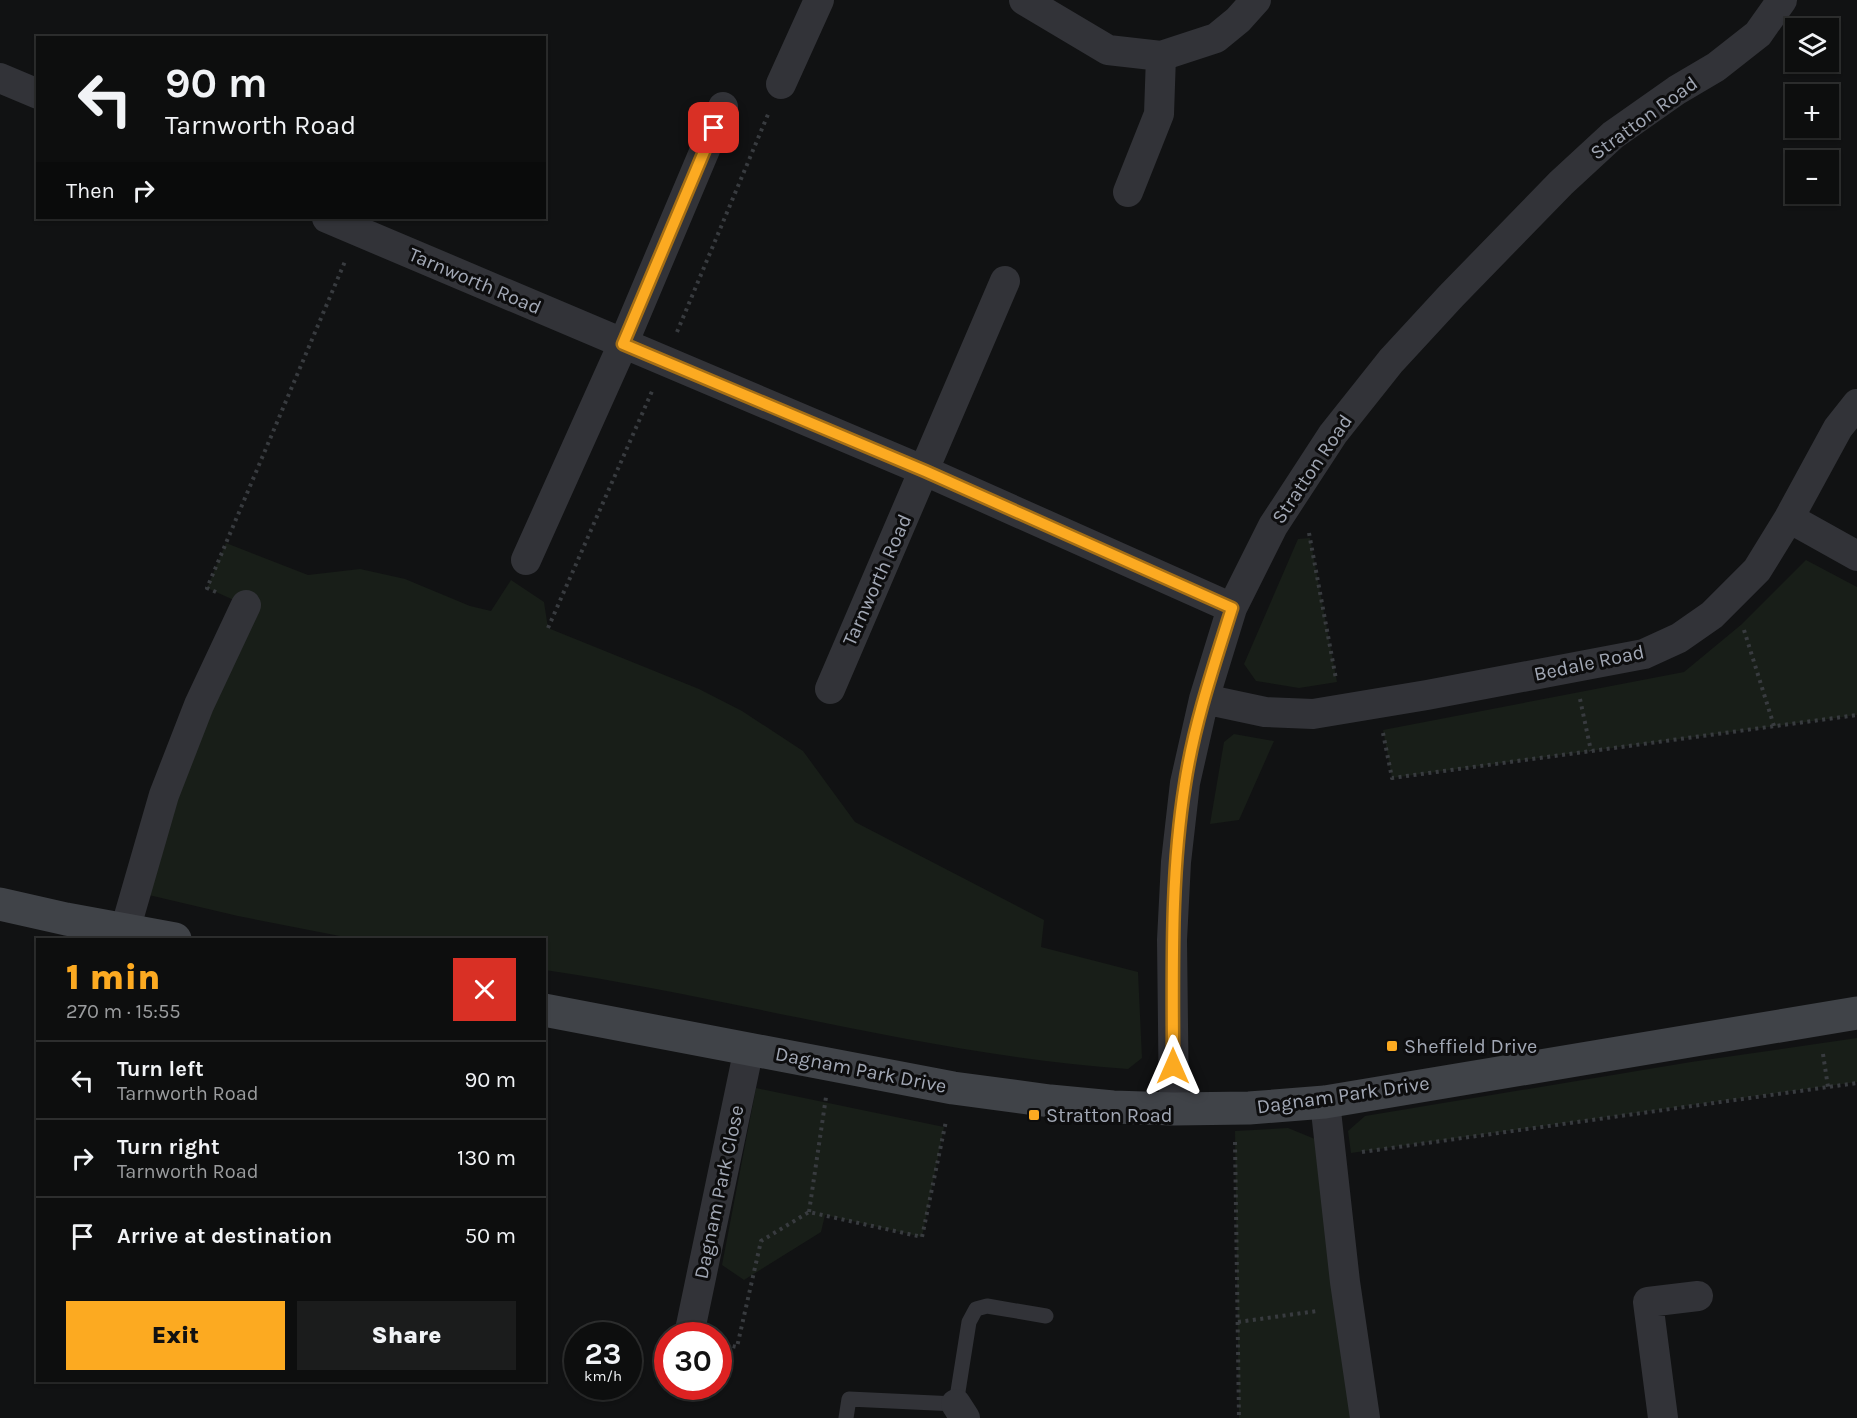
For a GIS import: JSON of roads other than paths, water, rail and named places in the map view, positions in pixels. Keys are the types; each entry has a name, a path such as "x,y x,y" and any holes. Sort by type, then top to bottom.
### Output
{"street":[{"path":"781,84 819,0"},
{"path":"1024,0 1108,50 1161,56 1216,38 1238,20 1256,0"},
{"name":"Stratton Road","path":"1174,1108 1172,940 1176,862 1185,783 1204,699 1232,608 1273,526 1333,434 1391,361 1451,296 1561,183 1613,135 1677,90 1716,67 1758,34 1782,0"},
{"path":"1128,192 1159,114 1161,56"},
{"path":"0,78 36,93"},
{"path":"526,560 623,344 723,107"},
{"name":"Tarnworth Road","path":"329,219 925,471 1232,608"},
{"name":"Tarnworth Road","path":"830,689 1005,281"},
{"name":"Bedale Road","path":"1204,699 1265,712 1313,714 1644,654 1679,638 1712,615 1756,570 1789,518 1838,428 1857,404"},
{"path":"1789,518 1857,556"},
{"path":"125,930 164,795 199,705 246,605"},
{"path":"0,904 169,938"},
{"name":"Dagnam Park Drive","path":"546,1010 952,1088 1113,1107 1174,1108 1234,1108 1325,1102 1857,1013"},
{"name":"Dagnam Park Close","path":"692,1322 749,1048"},
{"path":"1325,1102 1349,1307 1365,1418"},
{"path":"1663,1418 1648,1302 1698,1296"}],"lane":[{"path":"846,1418 849,1399 960,1411 969,1322 976,1310 987,1306 1046,1316"}],"place":[{"name":"Sheffield Drive","path":"1392,1046"},
{"name":"Stratton Road","path":"1034,1115"}]}
